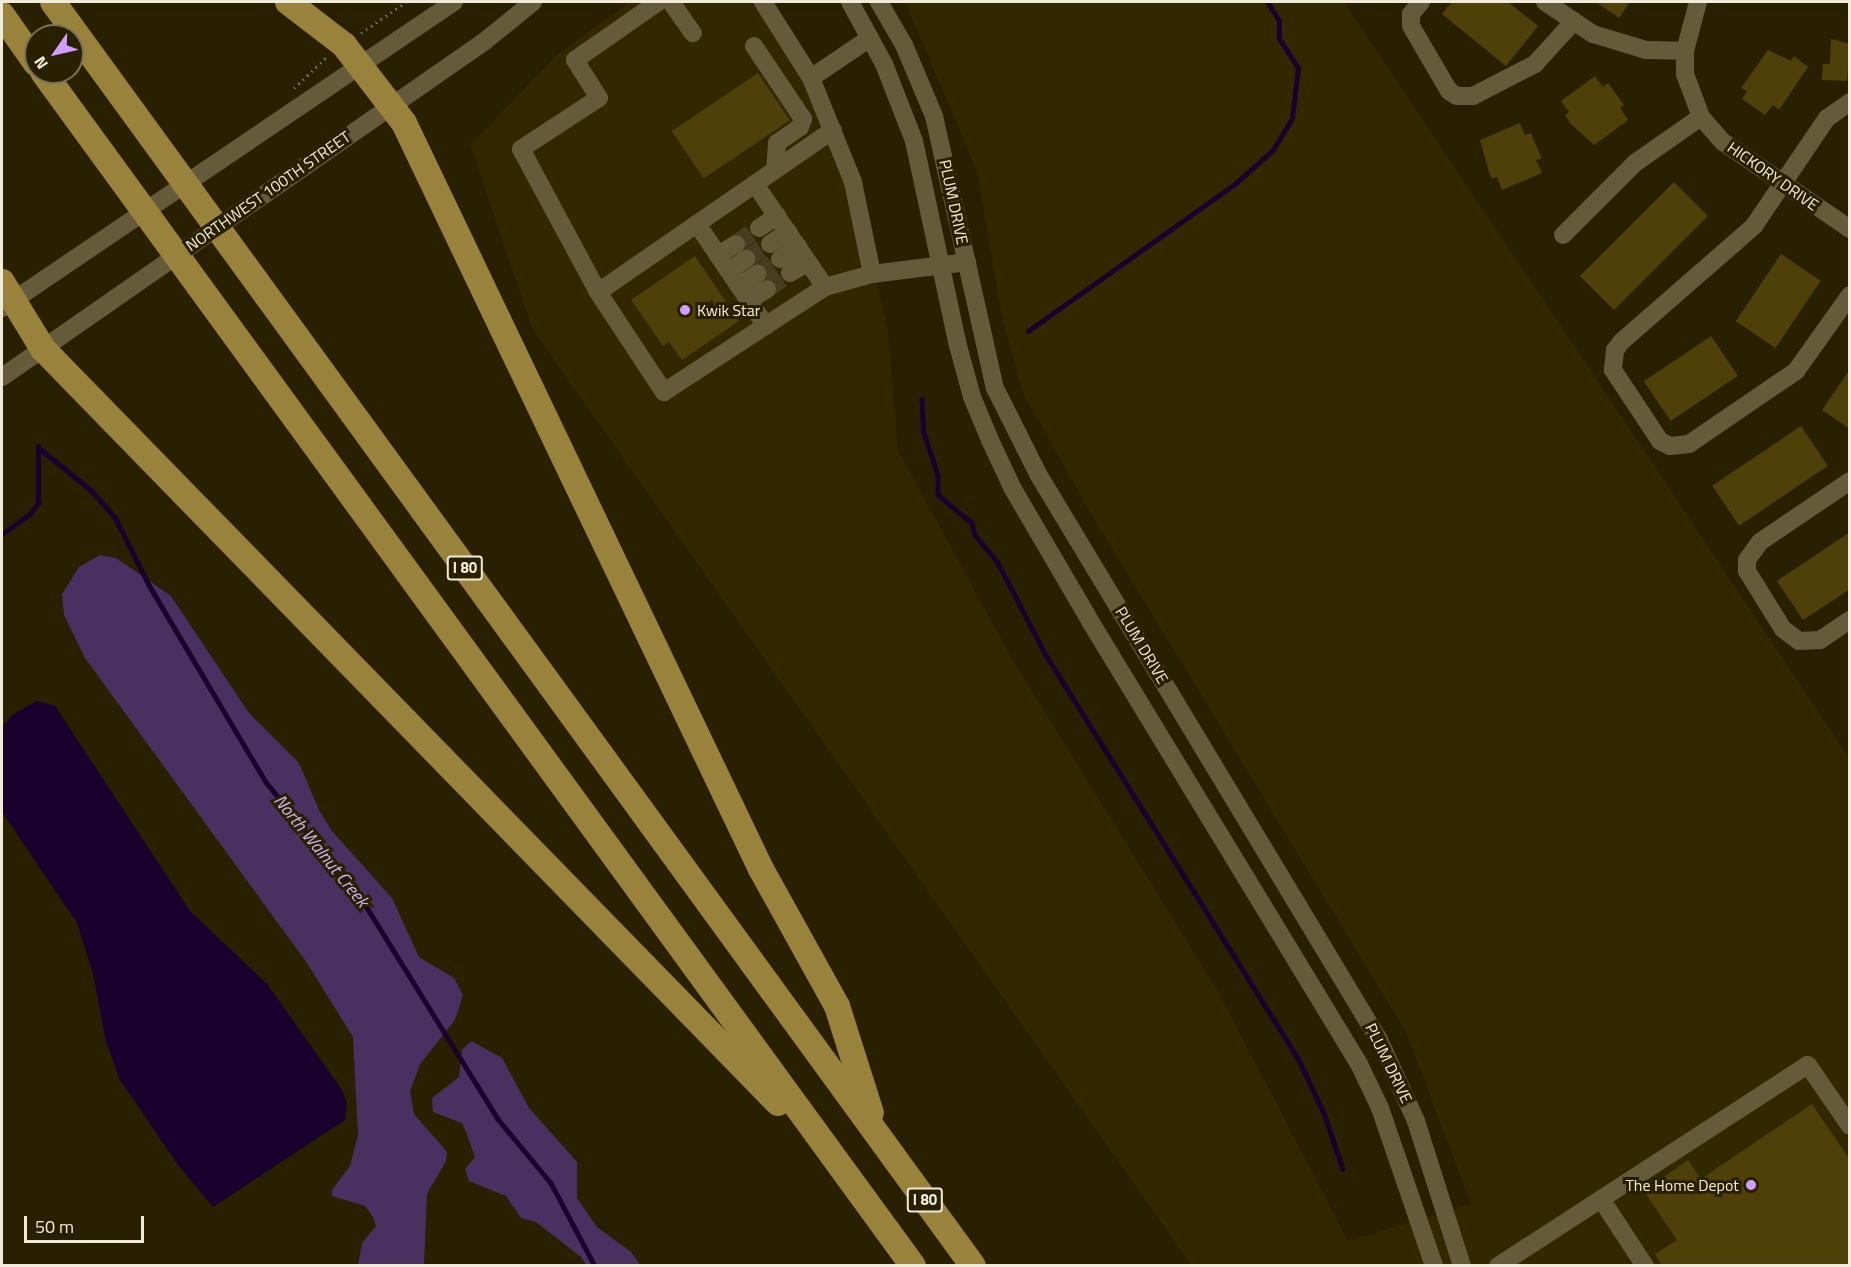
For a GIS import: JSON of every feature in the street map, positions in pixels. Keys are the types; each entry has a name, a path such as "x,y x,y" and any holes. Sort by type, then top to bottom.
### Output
{"highway":[{"name":"I 80","path":"53,2 973,1266"},
{"path":"288,2 344,45 404,123 761,869 837,1006 877,1134"},
{"path":"2,15 24,46"},
{"path":"52,84 913,1266"},
{"path":"5,297 44,349 843,1170"}],"street":[{"path":"5,297 46,279 454,2"},
{"name":"NORTHWEST 100TH STREET","path":"2,378 485,41 533,2"},
{"path":"658,2 575,60 599,98 521,149 598,292 664,392 825,287 872,274 967,262"},
{"path":"671,2 693,33"},
{"path":"763,2 811,78 833,130 853,182 872,274"},
{"name":"PLUM DRIVE","path":"850,2 870,38 914,141 940,265 972,397 1012,489 1340,1029 1380,1108 1434,1266"},
{"name":"PLUM DRIVE","path":"879,2 904,45 934,116 995,388 1015,430 1379,1040 1416,1121 1462,1266"},
{"path":"1420,2 1411,14 1411,26 1449,91 1457,96 1473,96 1535,64 1574,21"},
{"path":"1545,2 1593,34 1646,50 1685,51"},
{"path":"1563,235 1635,163 1701,117 1685,74 1685,51 1698,2"},
{"path":"811,78 870,38"},
{"path":"754,46 803,119 800,127 777,143 775,169"},
{"path":"1850,102 1827,118 1785,185 1754,226 1622,341 1612,360 1617,380 1660,441 1670,446 1689,444 1796,371 1850,295"},
{"name":"HICKORY DRIVE","path":"1701,117 1723,142 1850,229"},
{"path":"598,292 833,130"},
{"path":"755,184 825,287"},
{"path":"759,228 777,216"},
{"path":"697,224 766,326"},
{"path":"718,255 736,243"},
{"path":"798,247 780,259 798,247"},
{"path":"739,286 757,274 739,286"},
{"path":"1850,481 1760,542 1752,549 1747,571 1791,637 1810,642 1820,640 1850,620"},
{"path":"1240,863 1264,848"},
{"path":"1498,1266 1517,1260 1601,1199 1808,1065 1850,1126"},
{"path":"1601,1199 1645,1266"}],"shaded area":[{"path":"630,2 772,2 841,130 888,331 898,450 1012,659 1219,993 1348,1241 1471,1204 1406,1032 1090,512 1023,393 1002,318 977,171 905,2 1344,2 1849,757 1849,1265 1191,1265 533,330 470,145 557,55"},
{"path":"100,555 116,558 171,596 249,713 299,763 319,810 332,831 392,898 419,957 454,978 463,995 455,1020 420,1064 410,1091 414,1114 447,1152 446,1161 427,1194 424,1265 358,1265 362,1243 376,1226 373,1217 365,1206 332,1196 332,1190 350,1166 358,1135 353,1037 307,963 85,658 64,615 62,594 79,567"},
{"path":"37,701 55,706 190,911 268,985 342,1090 347,1104 345,1120 213,1207 178,1165 120,1080 106,1042 93,974 77,923 2,812 2,727 13,714"},
{"path":"471,1041 502,1058 529,1108 577,1162 577,1198 597,1227 631,1252 640,1265 586,1265 581,1257 536,1222 521,1218 506,1196 469,1181 465,1169 475,1157 462,1123 433,1112 432,1098 459,1077 462,1050"}],"building":[{"path":"1452,2 1508,2 1538,26 1506,66 1442,14"},
{"path":"1596,2 1630,2 1619,18"},
{"path":"1831,39 1850,44 1847,81 1822,80 1823,64 1830,64"},
{"path":"1768,50 1791,61 1794,56 1808,67 1779,110 1773,105 1765,115 1742,99 1747,91 1741,88"},
{"path":"758,73 790,120 704,178 672,131"},
{"path":"1595,76 1603,87 1608,83 1624,105 1620,108 1628,120 1594,145 1570,123 1565,115 1569,112 1561,101"},
{"path":"1520,123 1525,135 1531,133 1542,158 1536,160 1542,173 1502,190 1497,177 1492,179 1480,140"},
{"path":"1674,182 1708,216 1614,310 1580,276"},
{"path":"1781,254 1821,281 1775,348 1736,321"},
{"name":"Kwik Star","path":"695,256 739,321 682,360 669,342 663,346 631,300"},
{"path":"1711,336 1738,376 1671,421 1644,381"},
{"path":"1850,369 1850,429 1822,410"},
{"path":"1801,426 1828,466 1739,526 1712,486"},
{"path":"1850,532 1850,589 1803,620 1777,581"},
{"name":"The Home Depot","path":"1812,1104 1850,1160 1850,1266 1662,1266 1655,1254 1677,1240 1644,1191 1688,1160 1701,1179"}],"waterway":[{"path":"1028,331 1235,184 1273,150 1292,118 1298,68 1279,39 1279,21 1267,2"},
{"path":"922,399 924,433 938,475 938,495 972,523 975,535 997,561 1046,655 1298,1058 1324,1113 1343,1169"},
{"name":"North Walnut Creek","path":"38,447 92,491 115,517 149,585 266,782 366,906 498,1119 551,1183 595,1266"},
{"path":"2,534 30,514 38,503 38,447"}],"tunnel":[{"path":"736,244 759,228"},
{"path":"746,259 770,244"},
{"path":"757,274 780,259"},
{"path":"767,289 790,273"}],"place":[{"name":"Kwik Star","path":"685,310"},
{"name":"The Home Depot","path":"1751,1185"}]}
